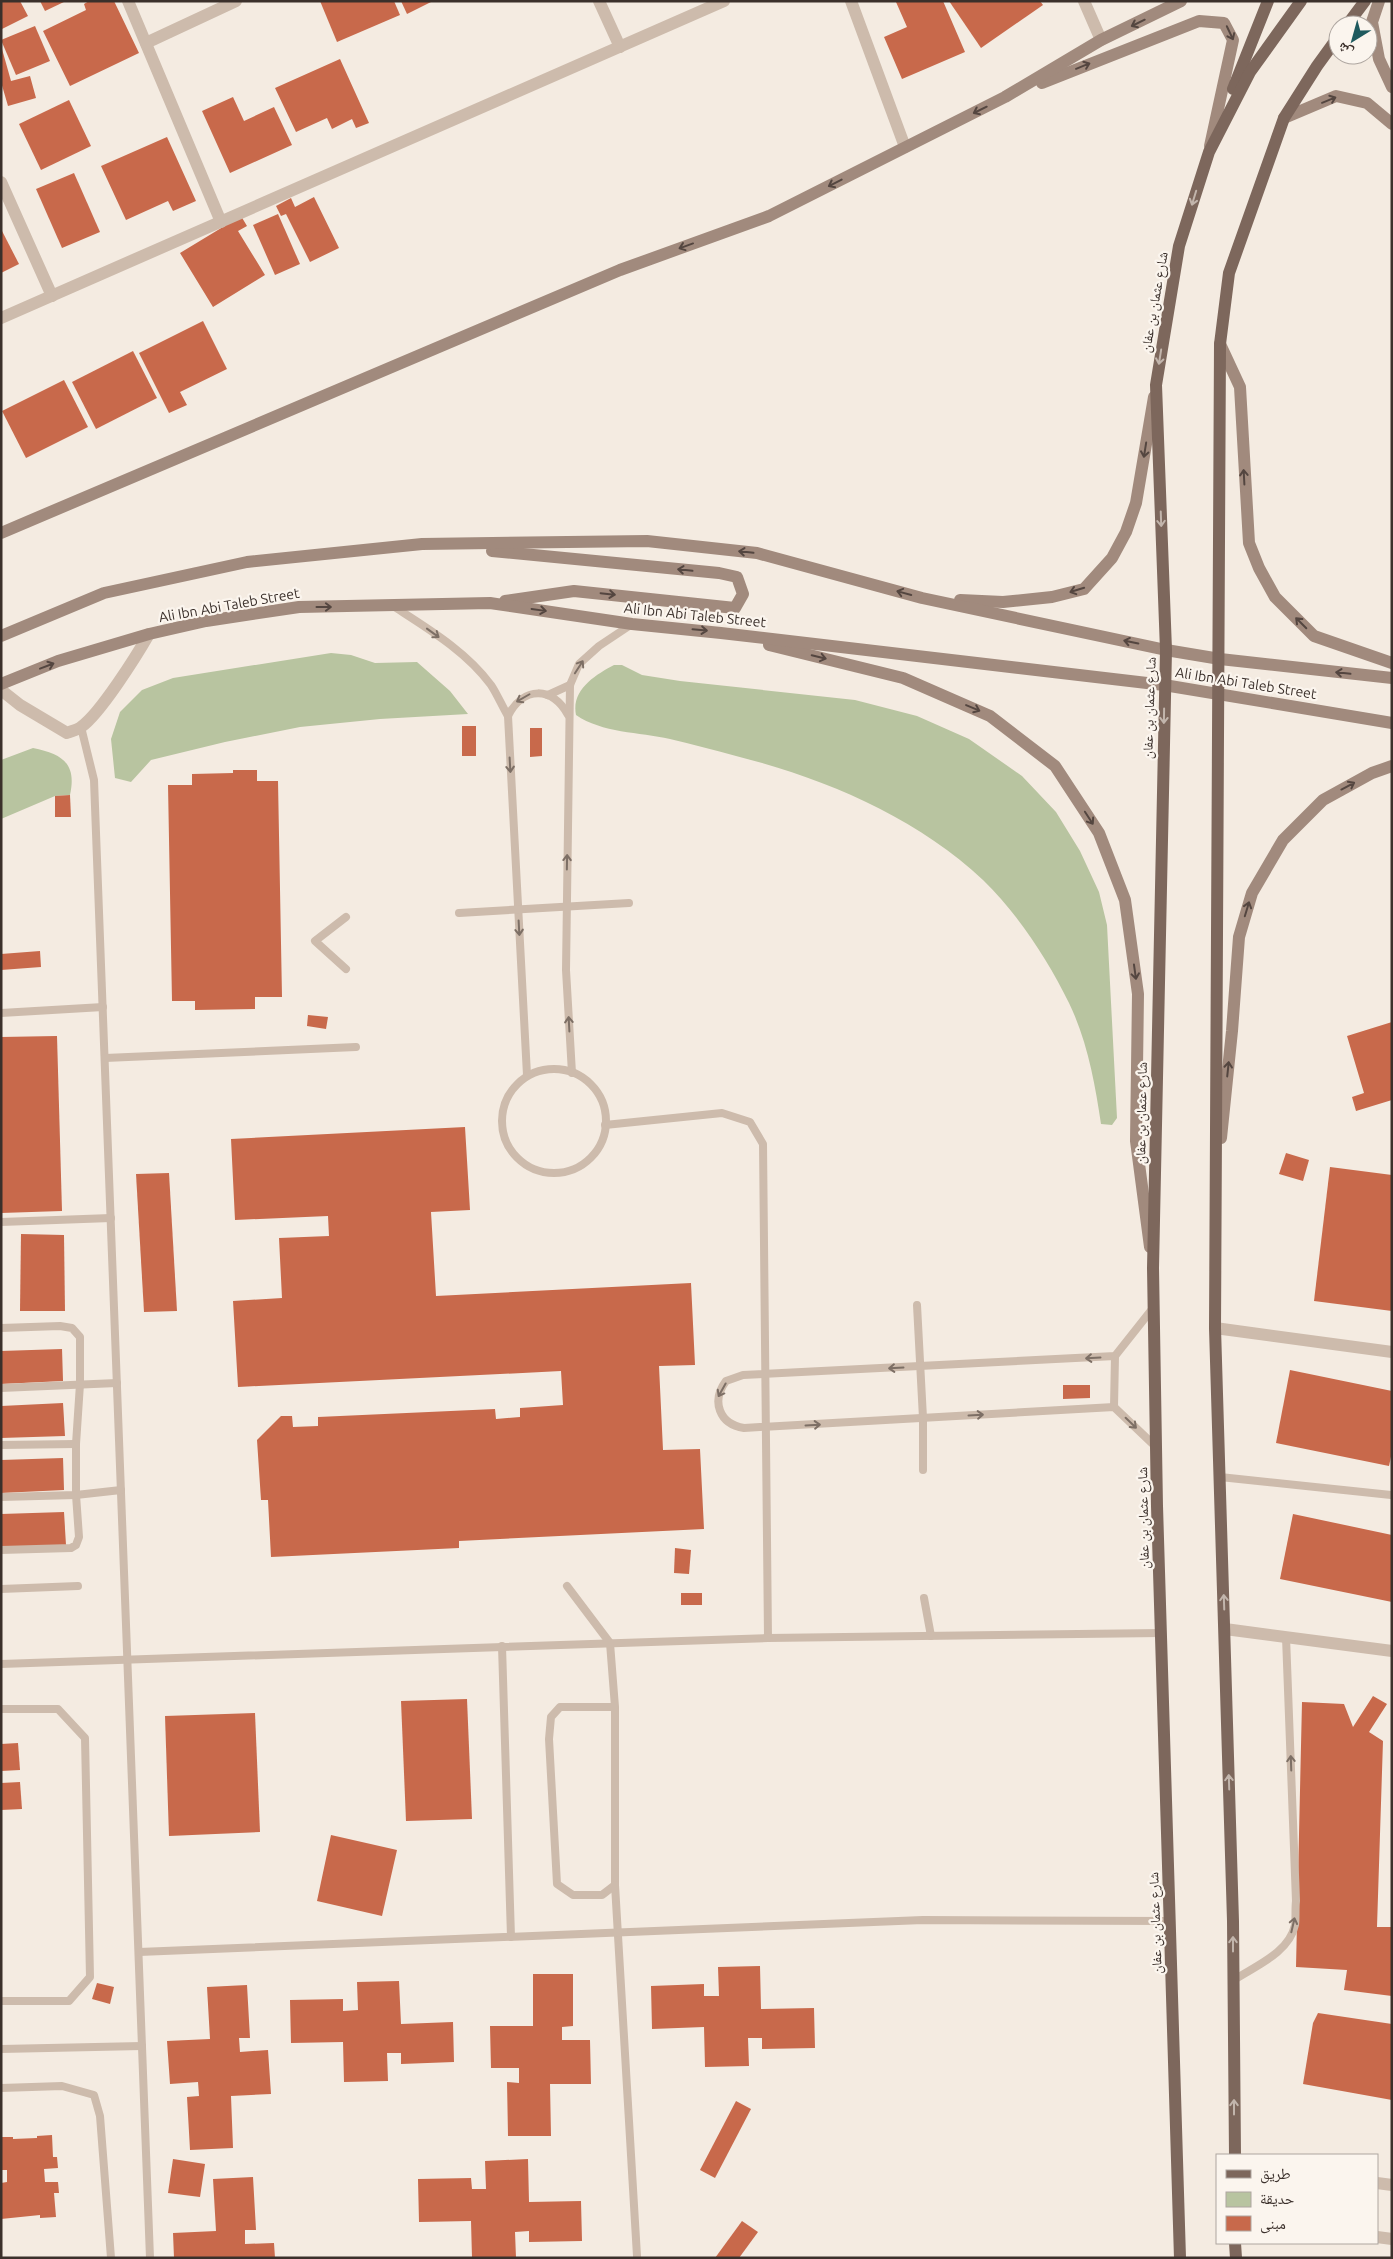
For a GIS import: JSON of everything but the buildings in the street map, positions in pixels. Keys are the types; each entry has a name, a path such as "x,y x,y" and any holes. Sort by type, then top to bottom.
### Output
{"main road":[{"path":"1209,152 1268,1"},
{"name":"شارع عثمان بن عفان","path":"1180,2258 1153,1308 1166,650 1156,385 1179,246 1209,152 1250,72 1301,1"},
{"path":"1354,15 1365,1"},
{"path":"1235,2154 1234,1980 1215,1328 1220,659 1220,344 1229,273 1284,118 1328,51"},
{"path":"1236,2244 1236,2258"}],"street":[{"path":"128,1 221,222"},
{"path":"146,43 236,1"},
{"path":"599,1 620,47"},
{"path":"1,318 724,1"},
{"path":"851,1 905,147"},
{"path":"1084,1 1101,40"},
{"path":"1,533 620,270 769,216 1005,97 1101,40 1181,1"},
{"path":"1379,1 1372,22 1379,59 1392,86"},
{"path":"1005,97 1199,20 1224,22 1233,40 1209,152"},
{"path":"1284,118 1336,96 1367,103 1392,124"},
{"path":"1,182 52,296"},
{"path":"1220,344 1240,387 1249,542 1274,597 1314,636 1392,663"},
{"path":"922,598 1003,602 1052,597 1084,589 1112,558 1126,532 1136,503 1156,385"},
{"path":"1,636 104,593 246,562 422,544 648,541 748,552 922,598 1166,650 1220,659 1392,678"},
{"path":"422,544 719,573 737,577 743,594 735,608 574,591 490,603"},
{"name":"Ali Ibn Abi Taleb Street","path":"1,684 58,662 149,634 206,621 300,607 490,603 632,624 721,632 1164,685 1392,722"},
{"path":"721,632 903,678 990,716 1055,766 1099,833 1125,900 1138,994 1136,1141 1153,1268"},
{"path":"1,690 20,705 67,733 82,727 101,705 138,654 149,634"},
{"path":"1392,766 1372,773 1323,800 1283,840 1252,893 1238,937 1232,1031 1219,1156 1215,1328 1392,1352"},
{"path":"1225,1629 1392,1651"},
{"path":"1378,2183 1392,2185"},
{"path":"1378,2237 1392,2239"}],"lane":[{"path":"393,606 433,632 461,654 491,685 508,716"},
{"path":"572,1073 566,970 570,685 579,664 599,646 632,624"},
{"path":"548,695 570,685"},
{"path":"527,1075 508,716 513,704 521,697 532,693 548,695 562,703 569,717"},
{"path":"82,727 94,780 150,2258"},
{"path":"459,913 518,908 629,903"},
{"path":"346,917 315,941 346,969"},
{"path":"1,1013 103,1007"},
{"path":"105,1058 356,1047"},
{"path":"564,1069 572,1073 591,1084 602,1101 606,1115 604,1137 592,1156 574,1169 553,1173 537,1170 521,1161 508,1146 502,1128 506,1098 517,1082 536,1071 564,1069"},
{"path":"605,1125 722,1113 750,1122 763,1144 768,1638"},
{"path":"1,1222 111,1218"},
{"path":"917,1305 923,1418 923,1470"},
{"path":"1153,1308 1115,1356 1114,1407 1156,1448"},
{"path":"1,1328 60,1326 72,1328 80,1337 80,1384 76,1444 76,1495 79,1537 76,1545 71,1548 1,1550"},
{"path":"1114,1407 765,1427 734,1426 721,1415 718,1397 726,1382 734,1377 743,1376 1115,1356"},
{"path":"1,1388 117,1383"},
{"path":"1,1445 76,1444"},
{"path":"1220,1477 1391,1495"},
{"path":"1,1497 76,1495 121,1490"},
{"path":"1,1589 78,1586"},
{"path":"567,1586 610,1643 615,1707 614,1885 636,2257"},
{"path":"924,1598 931,1636"},
{"path":"1,1664 128,1658 768,1638 1161,1633"},
{"path":"1234,1980 1276,1953 1288,1942 1294,1926 1296,1901 1286,1637"},
{"path":"502,1646 510,1937"},
{"path":"614,1885 602,1895 573,1895 557,1884 549,1739 552,1717 560,1707 615,1707"},
{"path":"1,1709 58,1709 85,1738 90,1977 69,2001 1,2001"},
{"path":"138,1952 923,1920 1170,1921"},
{"path":"1,2049 142,2046"},
{"path":"1,2088 62,2086 94,2095 100,2116 111,2258"}],"green space":[{"path":"331,653 351,655 375,663 417,662 450,691 468,714 380,719 300,727 225,742 151,760 131,782 115,778 111,739 120,712 142,690 173,678"},
{"path":"614,665 622,665 642,675 680,681 855,700 917,716 969,739 1022,776 1056,812 1080,851 1099,892 1107,925 1117,1118 1112,1125 1101,1124 1093,1077 1081,1032 1061,987 1031,938 996,893 983,880 957,857 929,837 899,819 835,788 769,765 703,747 670,739 609,729 586,721 576,715 575,706 577,698 586,684"},
{"path":"33,748 52,753 65,762 71,775 70,795 55,796 1,819 1,760"}]}
